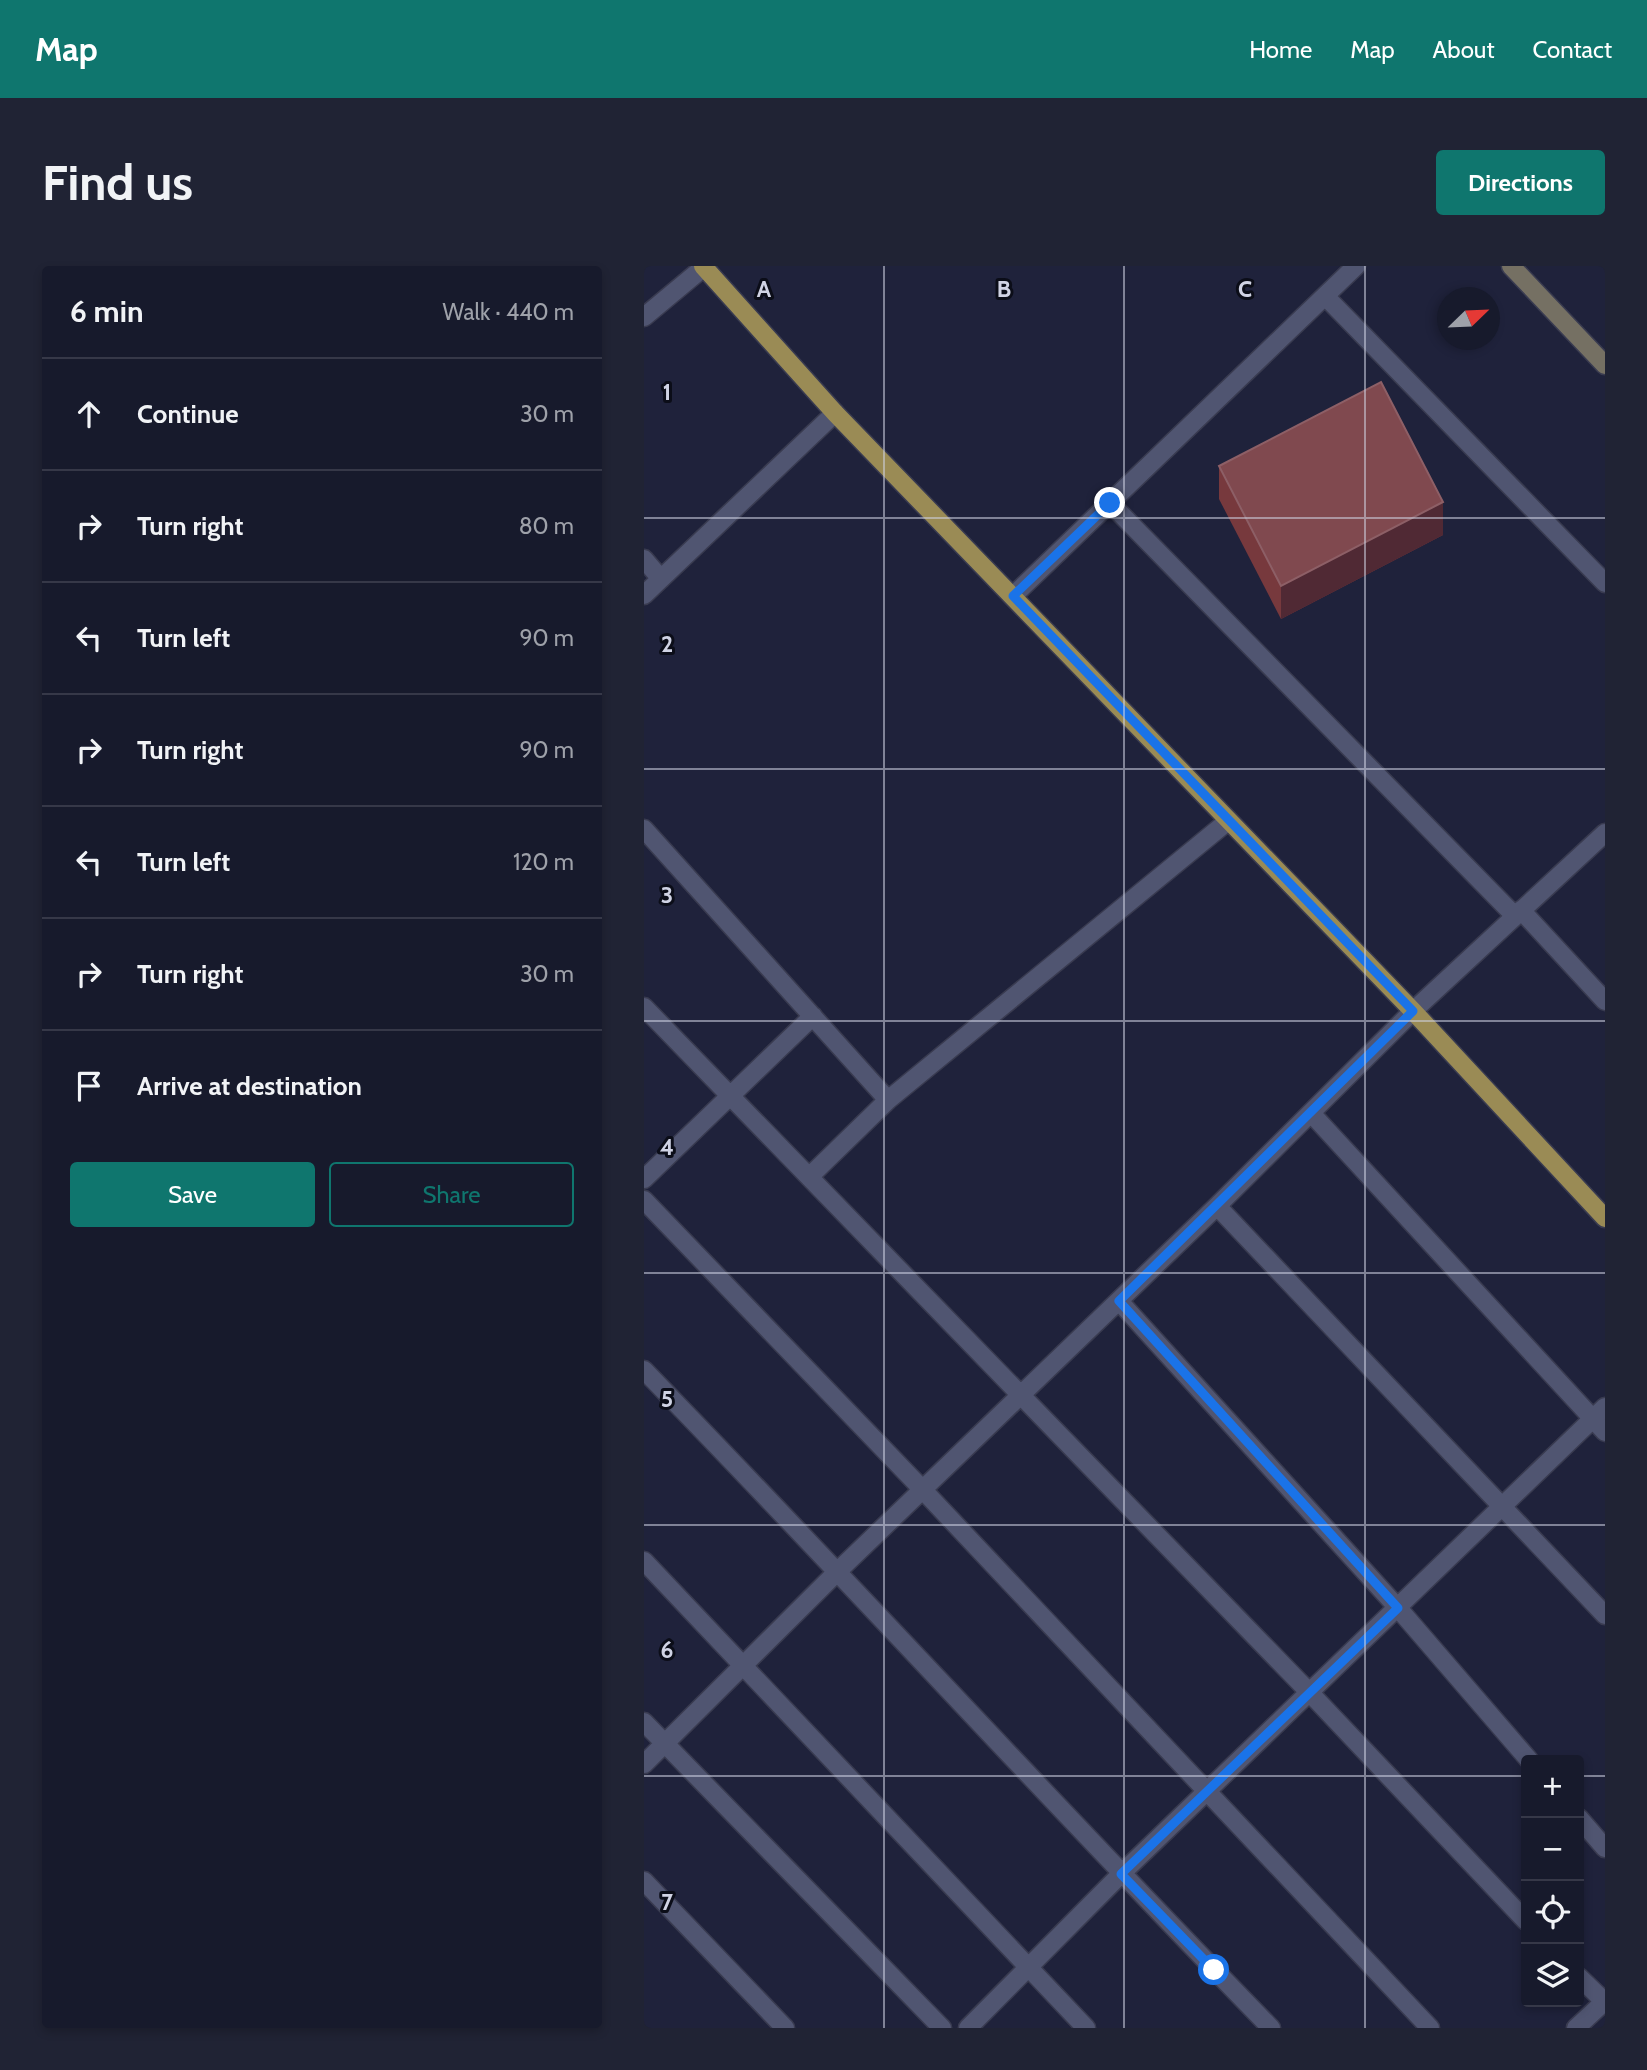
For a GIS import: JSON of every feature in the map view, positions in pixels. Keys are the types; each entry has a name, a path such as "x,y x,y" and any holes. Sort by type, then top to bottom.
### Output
{"main road":[{"path":"703,267 835,413 1413,1011 1605,1218"}],"street":[{"path":"1013,596 1356,266"},
{"path":"1510,266 1605,365"},
{"path":"644,317 703,267"},
{"path":"1325,296 1605,583"},
{"path":"644,595 835,413"},
{"path":"1110,503 1605,1000"},
{"path":"644,559 662,579"},
{"path":"808,1177 888,1100 1227,821"},
{"path":"644,829 888,1100"},
{"path":"644,1764 839,1570 1217,1206 1413,1011 1605,833"},
{"path":"644,1007 1311,1693 1521,1917"},
{"path":"644,1179 813,1016"},
{"path":"968,2028 1121,1874 1501,1508 1601,1419 1311,1112"},
{"path":"644,1200 923,1490 1430,2028"},
{"path":"1217,1206 1605,1615"},
{"path":"1119,1301 1398,1608 1525,1755"},
{"path":"644,1370 839,1570 1121,1874 1271,2028"},
{"path":"644,1561 1086,2028"},
{"path":"644,1722 942,2028"},
{"path":"1584,1824 1605,1848"},
{"path":"644,1881 785,2028"},
{"path":"1576,2028 1604,2002 1584,1982"}],"building":[{"path":"1381,382 1443,502 1281,586 1219,466"}],"route":[{"path":"1110,503 1013,596 1413,1011 1119,1301 1398,1608 1121,1874 1214,1970"}]}
